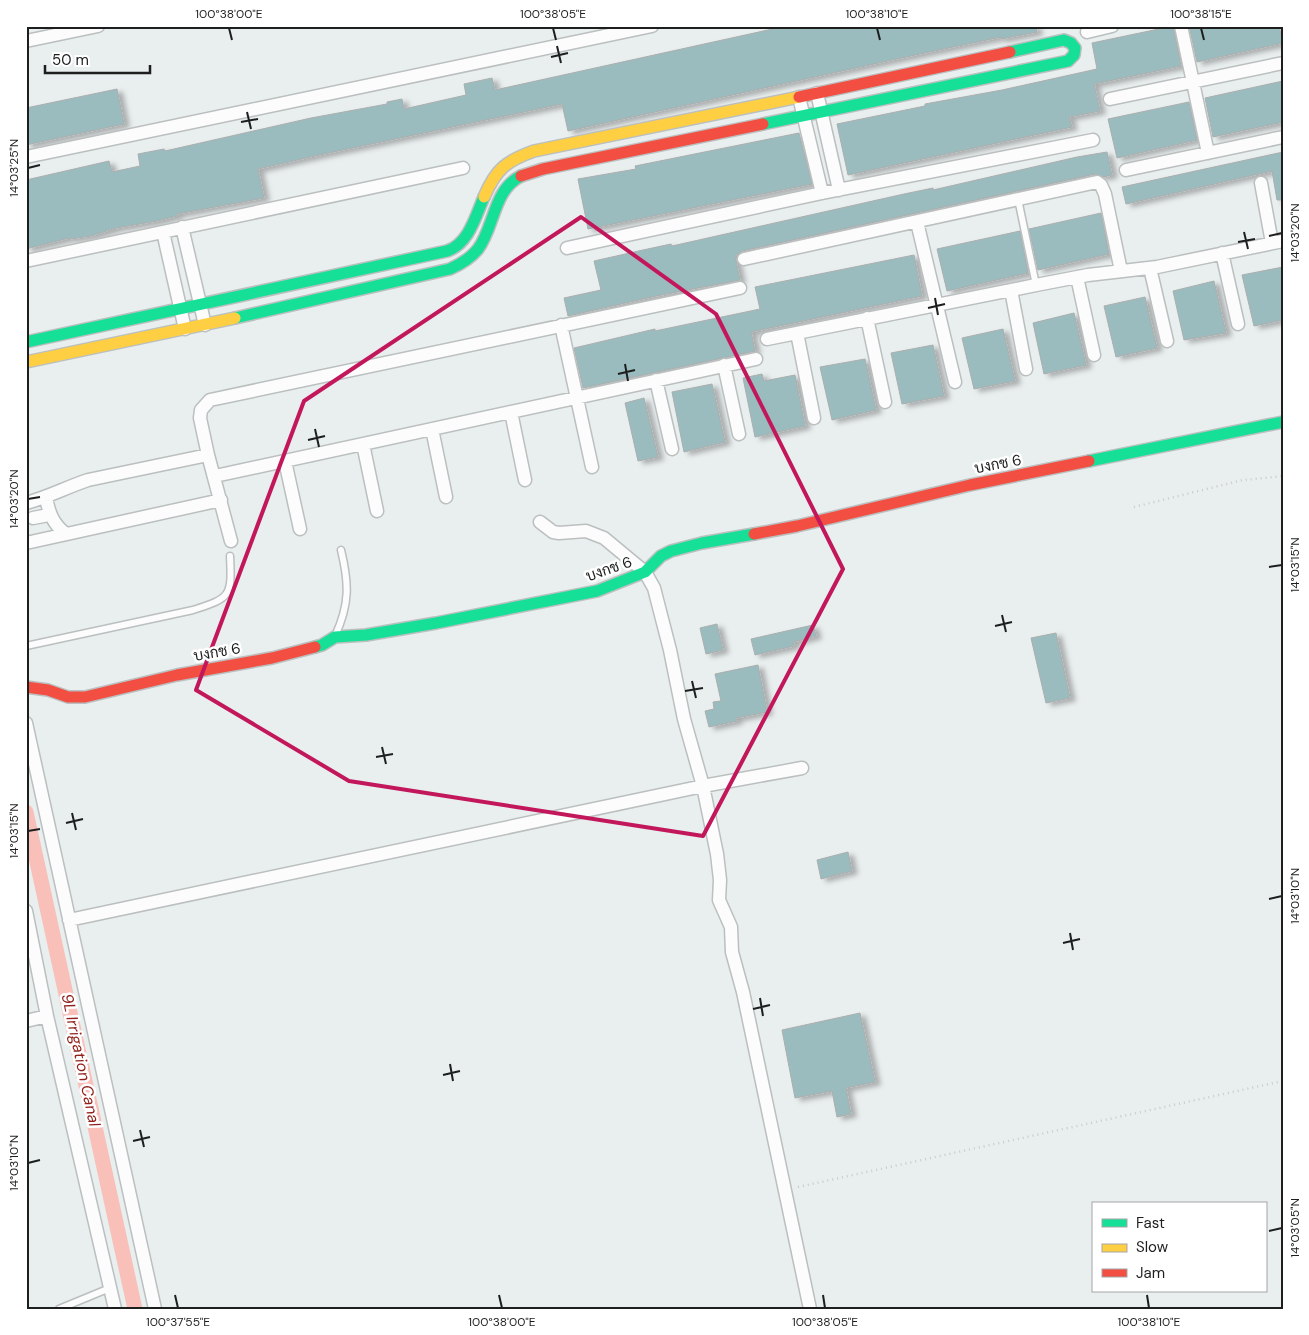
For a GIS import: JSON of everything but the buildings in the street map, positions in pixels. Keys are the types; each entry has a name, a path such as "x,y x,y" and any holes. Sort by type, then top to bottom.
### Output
{"street":[{"path":"26,42 98,26"},
{"path":"26,157 652,26"},
{"path":"1087,32 1112,26"},
{"path":"1181,26 1208,153"},
{"path":"26,342 452,249 465,236 484,199 492,178 503,165 516,157 1064,40 1072,43 1075,48 1074,55 1068,60 542,169 522,176 510,184 498,204 487,233 477,252 464,263 450,269 205,325 26,362"},
{"path":"1110,99 1283,63"},
{"path":"817,94 838,190"},
{"path":"799,97 822,193"},
{"path":"1126,170 1283,137"},
{"path":"567,248 822,193 1093,140"},
{"path":"26,261 463,168"},
{"path":"744,259 1097,182 1102,185 1105,194 1121,271"},
{"path":"767,339 1077,277 1150,268 1277,242 1261,183"},
{"path":"484,199 498,204"},
{"path":"917,222 955,382"},
{"path":"182,227 205,325"},
{"path":"163,232 185,328"},
{"path":"1222,253 1238,324"},
{"path":"1150,268 1167,341"},
{"path":"1077,277 1094,355"},
{"path":"231,541 200,418 201,410 210,400 740,288"},
{"path":"1011,290 1026,369"},
{"path":"867,318 885,402"},
{"path":"561,325 592,467"},
{"path":"797,332 814,418"},
{"path":"215,476 756,359"},
{"path":"724,366 738,434"},
{"path":"656,380 672,449"},
{"path":"510,412 525,480"},
{"name":"บงกช 6","path":"26,687 48,690 68,697 85,697 177,674 272,658 322,645 335,637 366,635 436,623 597,591 646,572 661,556 671,551 702,543 797,526 970,485 1283,422"},
{"path":"432,429 446,497"},
{"path":"362,444 377,511"},
{"path":"26,503 46,498 70,486 88,480 208,455"},
{"path":"285,461 300,529"},
{"path":"46,498 49,515 59,529 66,534"},
{"path":"26,543 221,500"},
{"path":"33,518 49,515"},
{"path":"540,522 553,532 586,531 594,533 615,546 646,572 654,588 684,719 703,786 717,854 720,880 719,900 731,926 732,952 743,992 810,1309"},
{"path":"26,724 155,1309"},
{"path":"69,920 703,786 802,768"},
{"path":"26,911 115,1309"},
{"path":"26,1021 48,1016"}],"lane":[{"path":"1018,199 1036,285"},
{"path":"335,637 345,612 347,594 347,575 341,550"},
{"path":"26,646 193,610 215,603 224,598 230,590 230,556"},
{"path":"59,1309 110,1288"}],"path":[{"path":"1134,507 1243,480 1283,476"},
{"path":"784,1190 1283,1081"}],"highlighted area":[{"path":"581,217 716,314 843,569 703,836 349,781 196,690 304,401"}],"waterway":[{"name":"9L Irrigation Canal","path":"26,812 135,1309"}],"traffic: fast":[{"path":"763,124 1068,61 1074,55 1075,48 1071,43 1064,40 1010,52"},
{"path":"235,318 450,269 462,263 478,249 484,240 495,209 505,190 521,176"},
{"path":"26,342 447,251 455,247 466,236 484,197"},
{"path":"1089,461 1283,422"},
{"path":"315,647 335,637 366,635 436,623 597,591 645,572 661,556 671,551 702,543 754,534"}],"traffic: slow":[{"path":"484,197 493,179 503,167 516,158 534,151 799,97"},
{"path":"26,362 235,318"}],"traffic: jam":[{"path":"799,97 1010,52"},
{"path":"521,176 543,169 763,124"},
{"path":"754,534 797,526 970,485 1089,461"},
{"path":"26,687 48,690 68,697 85,697 177,675 272,658 315,647"}]}
